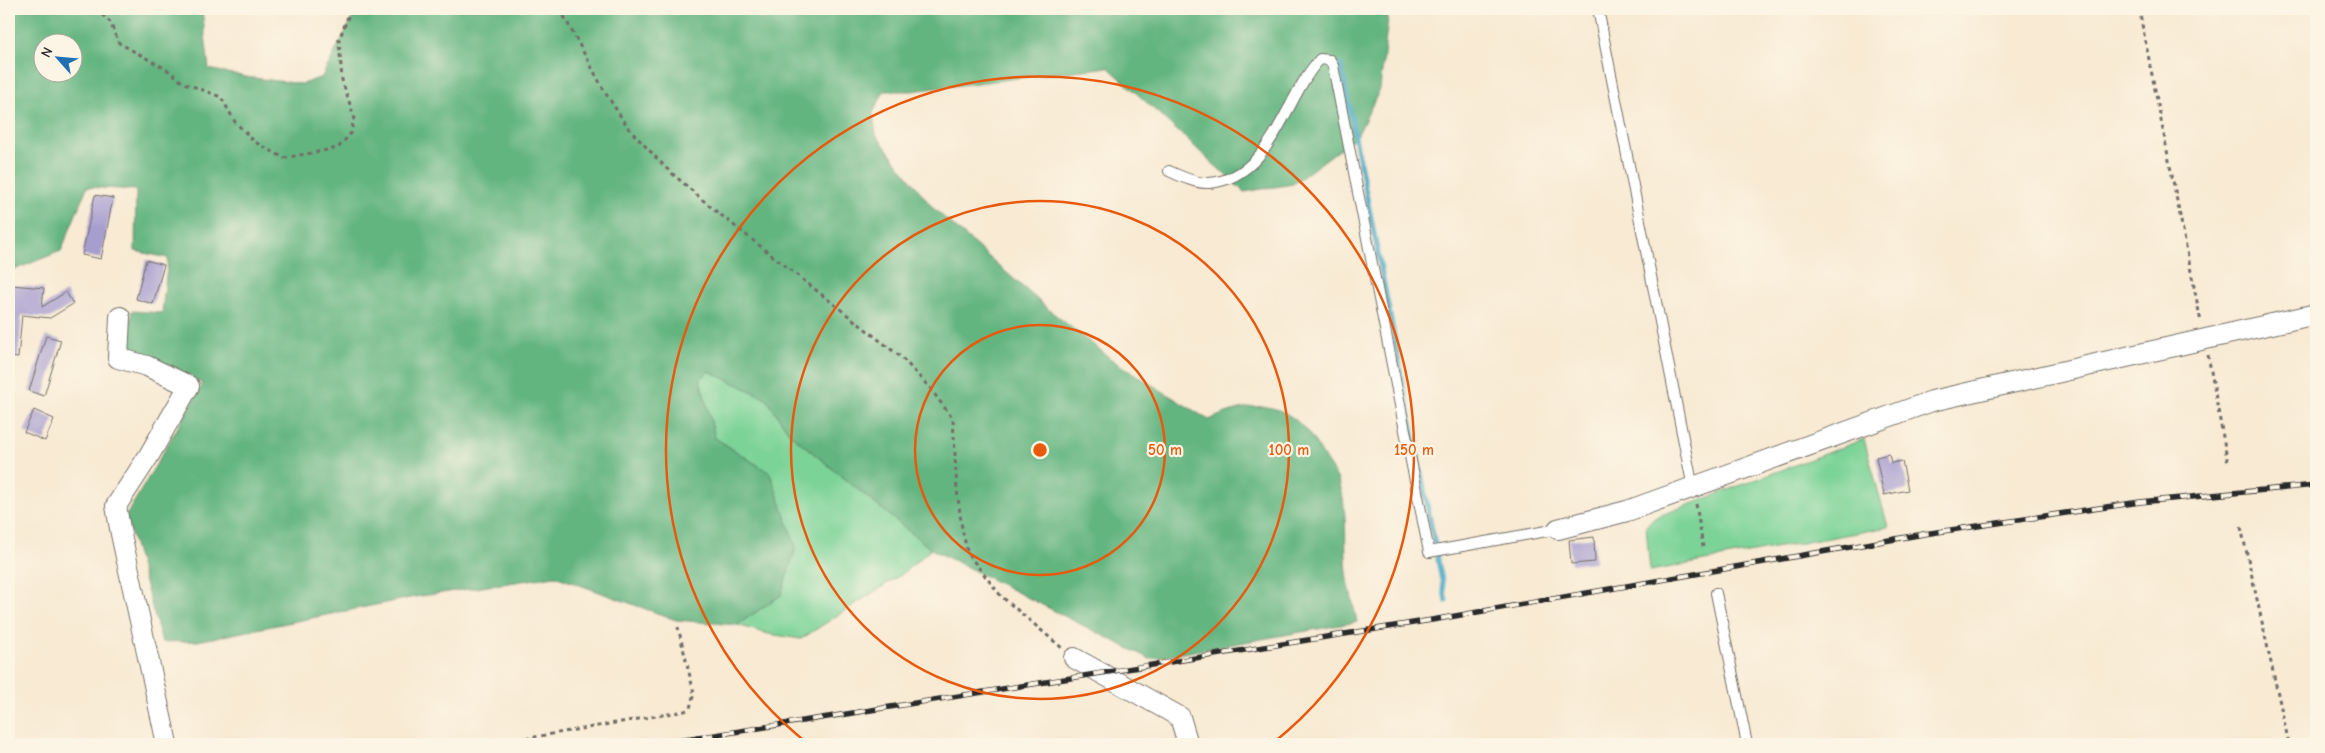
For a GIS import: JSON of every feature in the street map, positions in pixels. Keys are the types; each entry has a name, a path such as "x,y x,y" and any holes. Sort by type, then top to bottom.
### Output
{"street":[{"path":"1558,529 1619,514 1932,401 2316,314"},
{"path":"120,317 118,358 147,366 189,386 148,457 116,506 167,744"},
{"path":"1074,658 1180,718 1188,744"}],"lane":[{"path":"1598,9 1693,488"},
{"path":"1169,171 1208,184 1227,179 1240,172 1262,152 1281,124 1311,68 1320,59 1330,60 1333,66 1429,552 1558,529"},
{"path":"1716,593 1746,744"}],"path":[{"path":"96,9 110,22 119,43 171,72 182,82 221,97 235,122 255,142 284,158 338,148 351,133 354,117 342,80 338,40 351,9"},
{"path":"560,9 606,94 628,129 667,169 712,208 902,358 930,388 953,420 957,490 962,529 968,554 1001,596 1074,658"},
{"path":"2139,9 2205,338 2228,464"},
{"path":"1693,488 1704,547"},
{"path":"2241,526 2289,744"},
{"path":"494,744 675,713 690,708 694,693 678,627"}],"green space":[{"path":"9,9 202,9 209,69 246,77 302,84 322,77 357,9 1389,9 1380,89 1357,136 1293,184 1244,192 1108,67 912,91 884,91 873,113 876,135 932,207 1048,309 1115,362 1209,420 1229,412 1263,407 1277,409 1303,426 1340,485 1344,510 1347,573 1357,622 1150,659 931,549 790,434 766,398 709,371 700,379 715,438 770,473 796,547 781,595 737,625 676,620 555,576 415,597 198,641 162,642 126,516 203,384 127,351 132,311 162,313 168,258 135,251 136,190 87,187 61,251 9,272"},
{"path":"709,371 766,398 790,434 931,549 902,574 801,639 769,634 737,625 781,595 770,473 715,438 700,379"},
{"path":"1864,439 1888,527 1650,571 1646,526 1656,517"}],"building":[{"path":"95,195 113,198 101,259 82,255"},
{"path":"146,260 164,265 153,304 136,299"},
{"path":"12,285 44,288 42,307 66,292 73,304 50,318 22,315 18,358 9,357 9,312"},
{"path":"46,336 61,340 44,396 29,391"},
{"path":"34,410 54,419 45,441 24,432"},
{"path":"1889,454 1891,463 1902,461 1908,490 1884,495 1876,457"},
{"path":"1594,537 1595,562 1571,564 1569,540"}],"waterway":[{"path":"1341,65 1446,601"}],"railway":[{"path":"659,744 1438,619 1924,534 2140,502 2316,485"}]}
